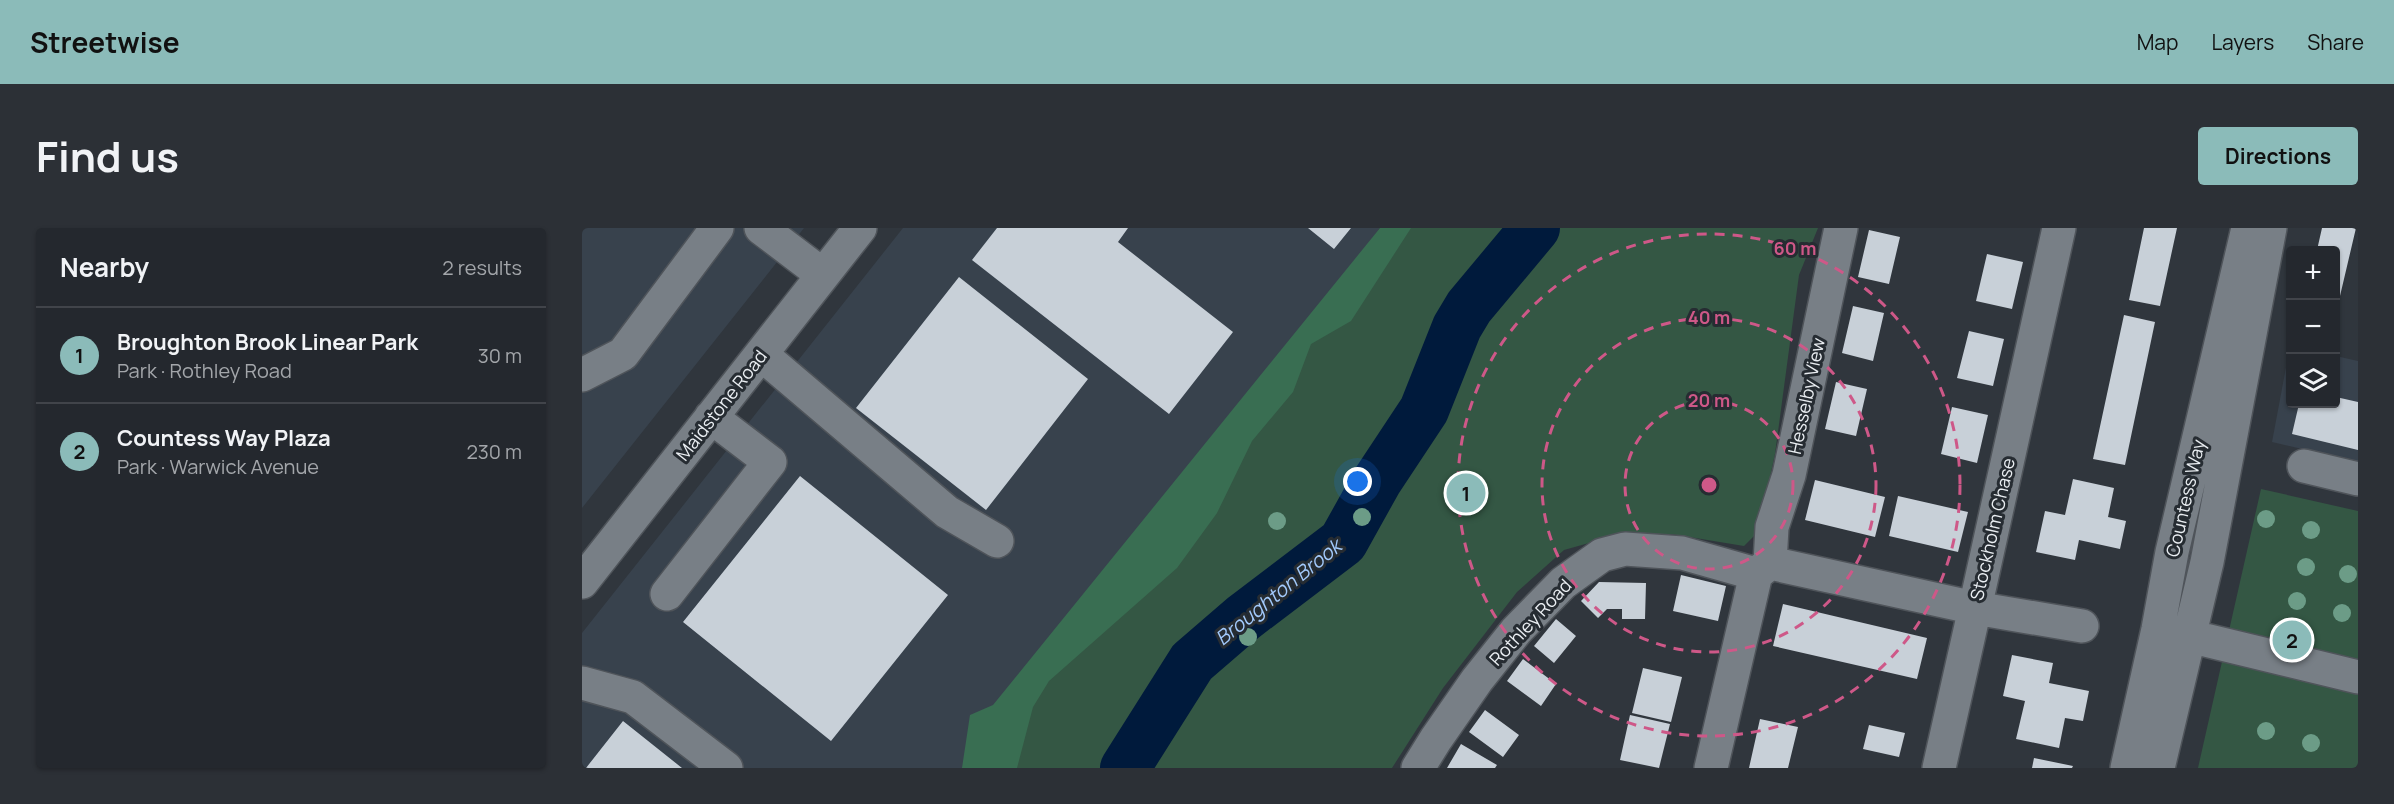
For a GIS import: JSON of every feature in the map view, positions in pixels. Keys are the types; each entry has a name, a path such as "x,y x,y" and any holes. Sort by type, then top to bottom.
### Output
{"street":[{"path":"582,375 623,354 717,228"},
{"path":"761,228 824,275"},
{"name":"Maidstone Road","path":"582,582 860,228"},
{"name":"Hesselby View","path":"1711,768 1772,527 1789,475 1840,228"},
{"name":"Stockholm Chase","path":"1763,568 1975,608 2059,228"},
{"name":"Countess Way","path":"2127,768 2158,629 2172,552 2248,228"},
{"name":"Countess Way","path":"2158,768 2207,562 2270,228"},
{"path":"761,354 947,512 997,541"},
{"path":"667,594 770,462 711,417"},
{"path":"2304,466 2358,479"},
{"name":"Rothley Road","path":"1419,768 1463,700 1516,631 1563,583 1602,555 1625,549 1682,553 1763,568"},
{"path":"1939,768 1975,608 2082,626"},
{"path":"2158,629 2358,677"},
{"path":"582,683 633,697 726,768"}],"shaded area":[{"path":"582,228 804,228 582,508"},
{"path":"903,228 1380,228 985,768 582,768 582,633"},
{"path":"2340,357 2358,361 2358,462 2272,442 2286,367 2286,408 2340,408"}],"green space":[{"path":"1380,228 1818,228 1799,275 1775,454 1758,532 1744,546 1671,534 1621,534 1564,550 1517,592 1443,688 1392,768 985,768"},
{"path":"1380,228 1411,228 1351,321 1311,344 1293,392 1252,441 1217,513 1177,568 1049,681 1033,707 1017,768 962,768 970,715 993,705"},
{"path":"2261,489 2358,511 2358,768 2198,768"}],"building":[{"path":"997,228 1128,228 1118,242 1233,332 1169,414 972,260"},
{"path":"1308,228 1351,228 1334,249"},
{"path":"2144,228 2177,228 2160,306 2129,300"},
{"path":"2322,228 2356,228 2340,296 2340,246 2318,246"},
{"path":"1869,230 1900,237 1889,284 1858,277"},
{"path":"1987,254 2023,262 2012,309 1976,301"},
{"path":"959,277 1088,379 986,510 856,408"},
{"path":"1853,306 1884,313 1873,361 1842,353"},
{"path":"2124,315 2155,322 2125,465 2093,459"},
{"path":"1969,331 2004,339 1993,386 1957,378"},
{"path":"1836,382 1867,389 1856,436 1825,429"},
{"path":"2340,398 2358,402 2358,450 2292,434 2298,408 2340,408"},
{"path":"1952,407 1988,415 1977,463 1941,454"},
{"path":"800,476 948,595 831,741 683,622"},
{"path":"2073,479 2114,488 2108,517 2126,521 2120,549 2079,540 2075,560 2036,552 2045,511 2065,515"},
{"path":"1815,480 1885,497 1875,537 1805,520"},
{"path":"1898,496 1968,512 1958,552 1889,536"},
{"path":"1681,575 1726,586 1718,621 1673,611"},
{"path":"1599,582 1646,583 1645,619 1622,619 1622,609 1607,609 1598,618 1581,601"},
{"path":"1783,604 1927,638 1917,679 1773,646"},
{"path":"1556,619 1576,636 1554,663 1534,646"},
{"path":"2012,655 2053,663 2049,683 2089,691 2083,721 2065,718 2059,748 2016,739 2025,701 2003,696"},
{"path":"1523,659 1556,684 1541,706 1507,681"},
{"path":"1643,668 1682,677 1671,722 1632,713"},
{"path":"1485,710 1519,735 1503,757 1469,732"},
{"path":"1630,715 1670,724 1659,768 1620,760"},
{"path":"1760,719 1798,727 1788,768 1749,768"},
{"path":"623,721 682,768 586,768"},
{"path":"1869,725 1905,733 1899,757 1863,749"},
{"path":"1461,744 1497,765 1495,768 1447,768"},
{"path":"2034,758 2073,766 2072,768 2032,768"}],"waterway":[{"name":"Broughton Brook","path":"1125,768 1192,662 1243,618 1343,542 1377,481 1424,410 1457,327 1469,307 1535,228"}],"place":[{"name":"Broughton Brook Linear Park","path":"1466,493"},
{"name":"Countess Way Plaza","path":"2292,640"}]}
